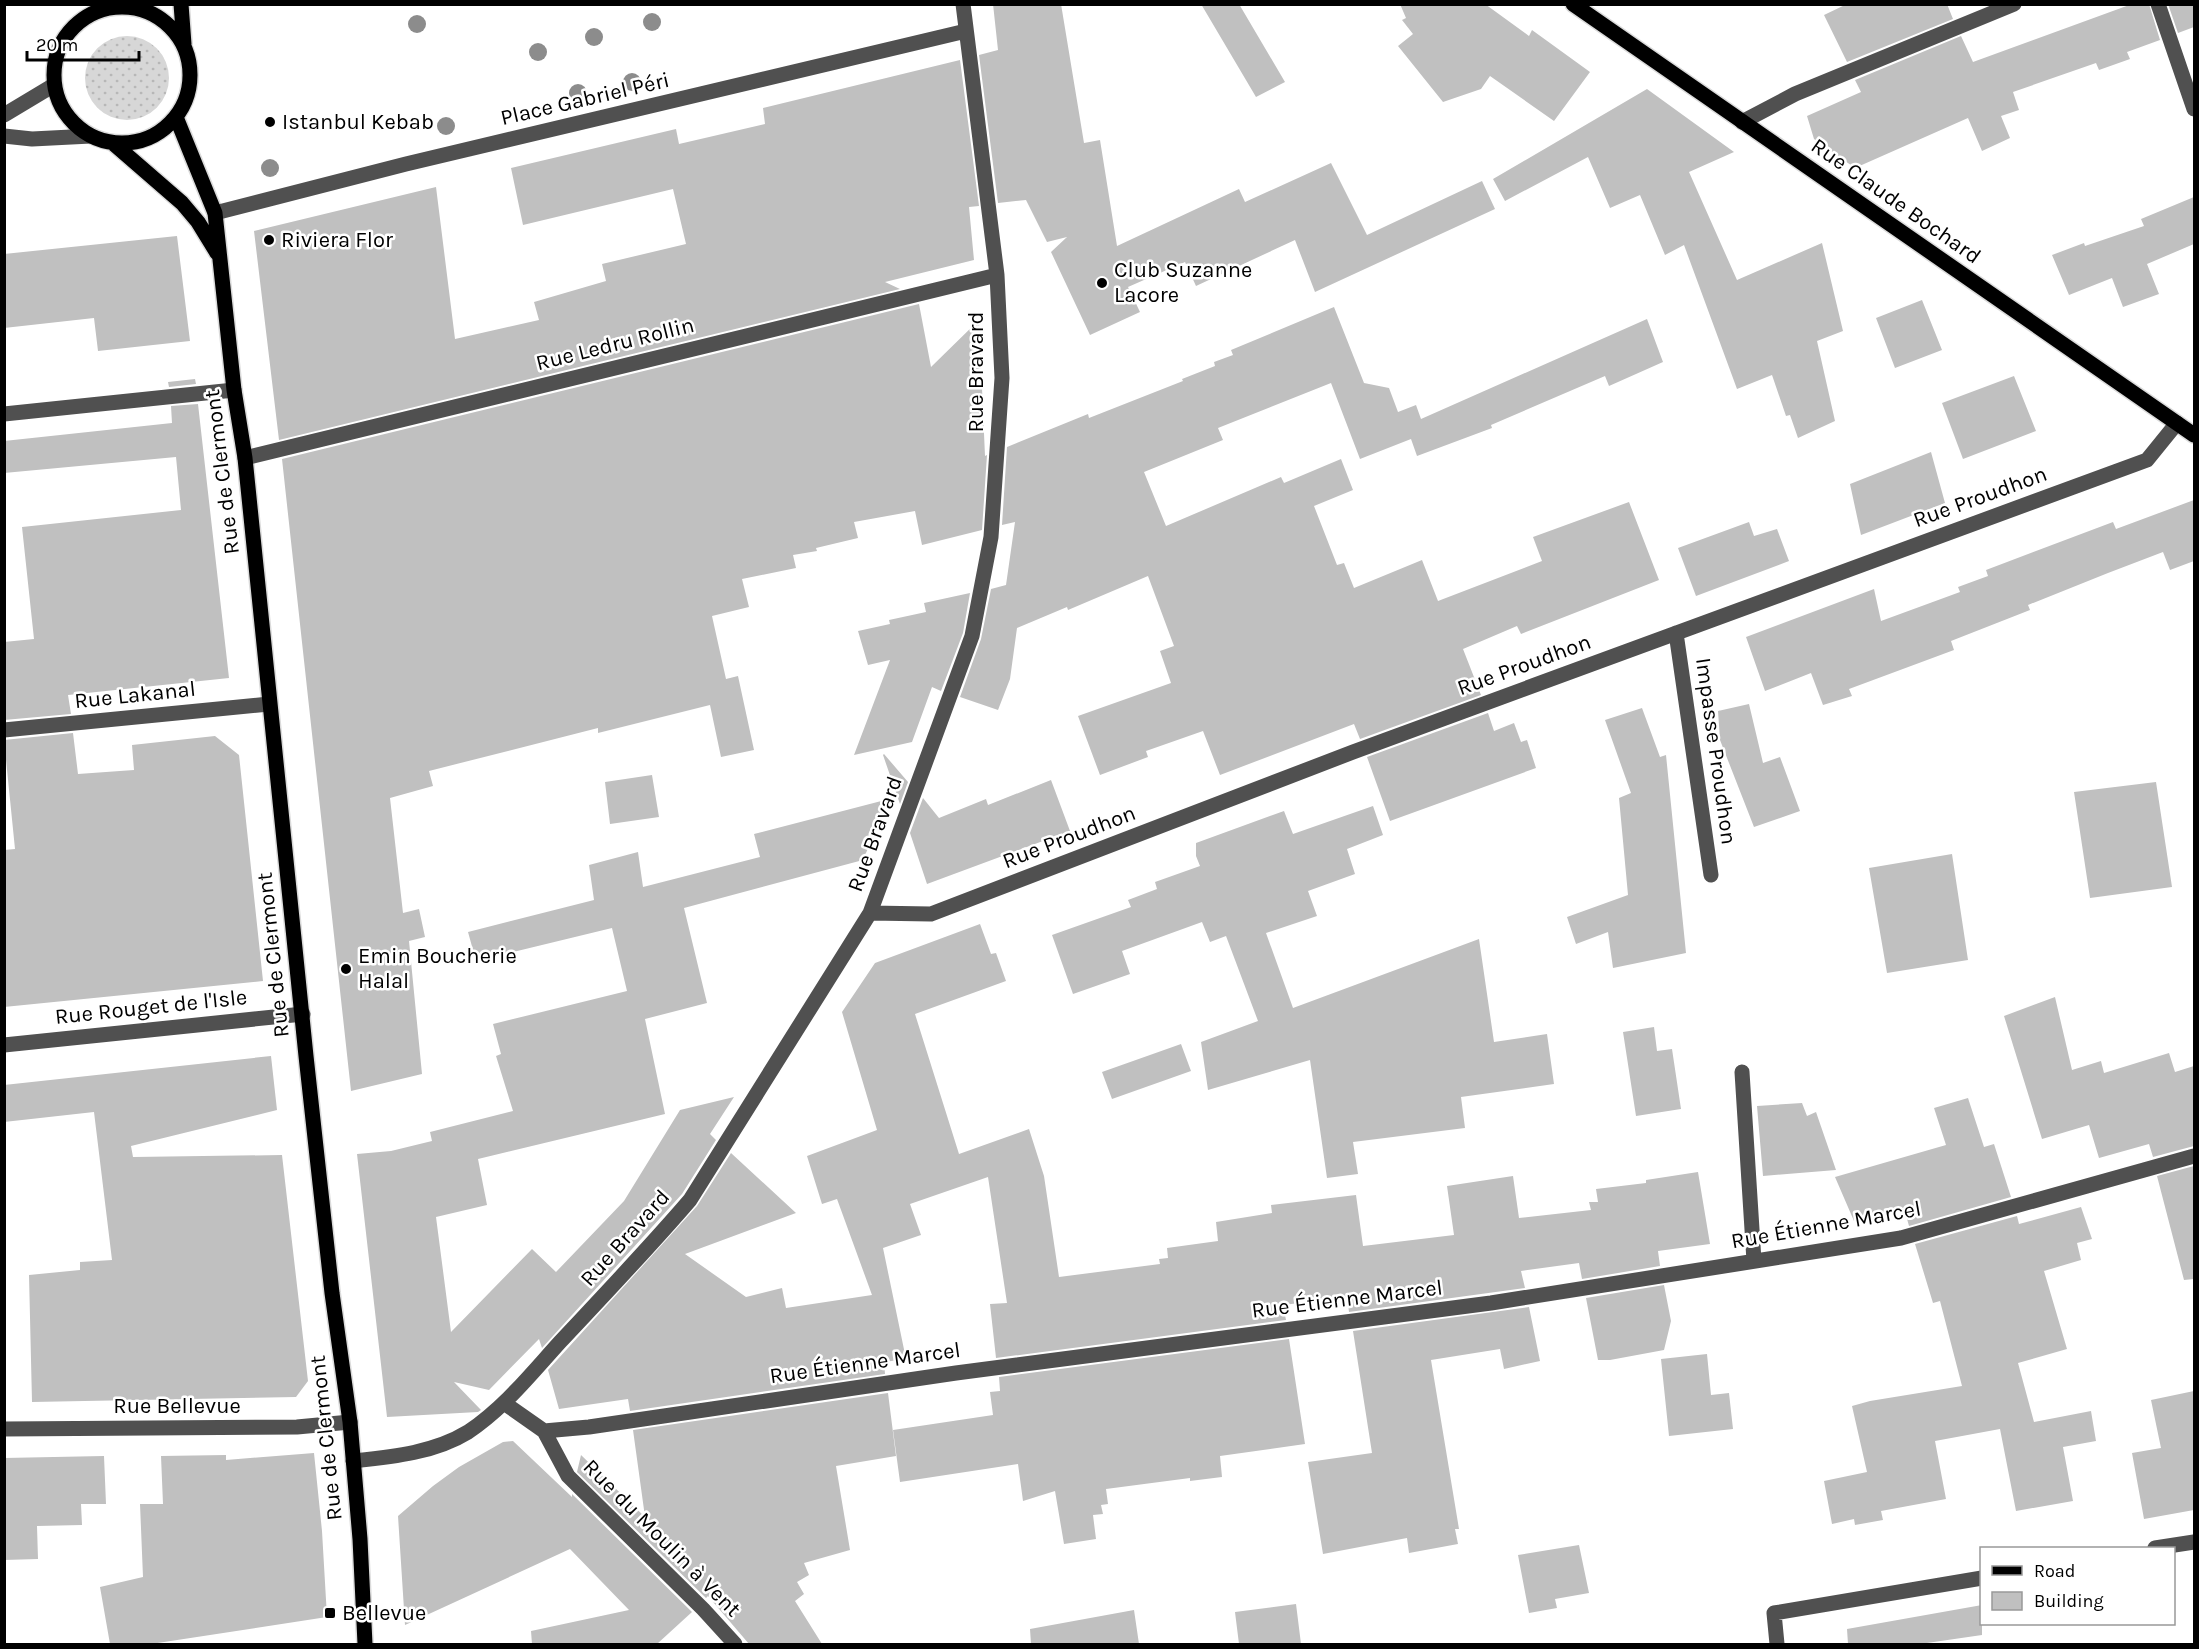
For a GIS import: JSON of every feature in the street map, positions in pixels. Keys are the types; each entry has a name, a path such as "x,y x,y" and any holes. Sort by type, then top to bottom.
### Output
{"main road":[{"path":"181,4 185,47 190,64 190,83 185,101 176,117 162,129 147,139 114,144 91,136 73,123 61,105 54,85 55,63 61,43 74,26 91,14 112,6 134,7 155,15 172,28 185,47"},
{"name":"Rue Claude Bochard","path":"1573,4 2194,435"},
{"name":"Rue de Clermont","path":"176,117 215,213 221,261 234,390 245,458 332,1293 350,1422 360,1539 365,1644"},
{"name":"Rue de Clermont","path":"114,144 182,203 198,222 221,261"}],"street":[{"name":"Rue Bravard","path":"353,1461 398,1456 433,1447 467,1432 504,1403 690,1200 870,913 972,636 991,537 1002,390 997,274 963,4"},
{"path":"1742,122 1795,94 2014,4"},
{"path":"2158,4 2194,109"},
{"name":"Place Gabriel Péri","path":"215,213 406,164 966,31"},
{"path":"4,115 54,85"},
{"path":"4,136 32,139 91,136"},
{"name":"Rue Ledru Rollin","path":"245,458 997,274"},
{"path":"4,414 234,390"},
{"name":"Rue Proudhon","path":"870,913 931,914 1364,748 2147,460 2177,423"},
{"name":"Impasse Proudhon","path":"1676,633 1711,875"},
{"name":"Rue Lakanal","path":"4,730 269,704"},
{"name":"Rue Rouget de l'Isle","path":"4,1045 303,1014"},
{"path":"1742,1072 1754,1262"},
{"name":"Rue Étienne Marcel","path":"544,1431 956,1372 1491,1303 1901,1238 2194,1156"},
{"path":"504,1403 544,1431"},
{"name":"Rue Bellevue","path":"4,1429 297,1427 350,1422"},
{"name":"Rue du Moulin à Vent","path":"544,1431 568,1476 703,1609 735,1644"},
{"path":"2162,1547 2194,1542"},
{"path":"1776,1644 1774,1613 1980,1578"}],"shaded area":[{"path":"127,36 143,39 157,48 166,62 169,78 166,94 157,108 143,117 127,120 111,117 97,108 88,94 85,78 88,62 97,48 111,39"}],"building":[{"path":"993,4 1061,4 1084,143 1100,140 1117,246 1239,189 1245,202 1331,163 1367,235 1482,181 1495,209 1315,292 1295,240 1196,286 1185,262 1128,287 1140,312 1090,335 1051,252 1067,237 1047,242 1026,200 998,203 979,55 998,50"},
{"path":"1201,4 1239,4 1285,82 1256,97"},
{"path":"1400,4 1485,4 1529,36 1532,30 1590,72 1554,121 1490,76 1481,89 1443,102 1398,46 1413,34 1402,20 1406,18"},
{"path":"1847,4 1947,4 1953,19 1847,62 1824,15"},
{"path":"2132,4 2149,4 2160,40 2127,52 2130,59 2099,70 2096,63 2013,92 2019,110 2001,116 2010,138 1982,151 1968,118 1855,168 1814,139 1807,116 1861,92 1855,80 1961,36 1973,62"},
{"path":"2168,4 2194,4 2194,27 2178,33"},
{"path":"960,60 979,206 969,207 974,260 885,282 900,289 279,440 254,231 436,187 455,339 539,320 534,302 606,281 602,264 686,244 673,189 523,225 511,168 676,129 679,144 765,124 763,108"},
{"path":"1647,89 1734,152 1689,172 1737,280 1822,243 1843,331 1817,341 1835,421 1798,438 1790,415 1786,416 1772,375 1737,389 1684,245 1665,255 1640,195 1610,208 1588,157 1505,201 1493,179"},
{"path":"2194,197 2194,244 2147,264 2159,294 2123,307 2112,278 2069,295 2052,255 2084,243 2085,246 2144,226 2141,219"},
{"path":"177,236 190,341 98,351 94,318 4,328 4,254"},
{"path":"1922,300 1942,350 1895,368 1876,318"},
{"path":"919,304 931,367 979,320 985,456 987,455 982,530 922,545 915,511 854,522 858,538 816,548 817,551 793,555 796,568 742,579 749,607 712,616 726,679 738,676 754,750 721,757 710,705 598,733 598,728 429,771 433,786 390,798 403,913 419,909 425,937 409,941 422,1074 351,1091 282,459"},
{"path":"1334,307 1364,383 1389,388 1398,412 1416,405 1421,419 1647,319 1663,362 1609,386 1605,376 1491,425 1492,428 1417,456 1411,439 1360,459 1331,383 1218,428 1223,440 1144,472 1166,526 1281,477 1284,483 1341,459 1353,490 1314,506 1337,565 1344,563 1354,588 1422,560 1438,601 1542,561 1533,537 1629,502 1659,580 1521,634 1517,626 1463,649 1481,695 1360,739 1354,724 1220,775 1203,731 1146,751 1148,757 1100,775 1078,716 1171,683 1160,651 1174,646 1148,576 1068,610 1067,607 1017,628 1010,679 998,710 960,697 981,639 991,589 1006,585 1015,522 1002,525 1007,447 1088,414 1089,418 1183,381 1182,379 1215,366 1214,362 1233,355 1231,350"},
{"path":"2014,376 2036,431 1963,459 1942,403"},
{"path":"195,379 196,384 169,387 168,382"},
{"path":"198,404 229,678 68,695 71,714 4,720 4,642 34,639 22,527 181,510 176,457 4,473 4,441 172,423 171,406"},
{"path":"1931,452 1945,503 1861,535 1850,484"},
{"path":"2194,500 2194,561 2170,570 2163,552 2108,573 2028,605 2030,610 1951,641 1954,650 1849,689 1852,696 1823,705 1811,673 1765,691 1746,637 1874,589 1881,621 1960,592 1958,587 1988,576 1986,570 2113,522 2116,529"},
{"path":"1749,522 1754,536 1777,529 1789,561 1696,596 1678,548"},
{"path":"970,593 963,633 941,691 932,687 912,742 854,755 890,660 868,665 858,631 890,624 889,620 926,612 924,603"},
{"path":"1749,704 1763,763 1780,757 1800,811 1754,827 1720,740 1718,711"},
{"path":"1642,708 1660,757 1666,755 1686,953 1613,968 1608,932 1576,944 1567,917 1628,895 1619,798 1631,793 1605,720"},
{"path":"1488,713 1494,731 1514,723 1521,742 1527,740 1536,768 1390,821 1367,757"},
{"path":"73,733 78,774 134,770 132,745 215,736 239,755 263,981 4,1007 4,850 15,849 4,740"},
{"path":"883,755 908,782 900,804"},
{"path":"652,775 659,817 610,824 605,782"},
{"path":"1051,780 1070,831 927,884 910,833 923,798 939,818 986,799 988,805"},
{"path":"2156,782 2172,887 2090,898 2074,792"},
{"path":"889,799 863,860 684,908 707,1003 645,1019 665,1114 478,1159 487,1205 436,1217 451,1332 532,1249 556,1272 624,1201 680,1110 734,1097 710,1134 716,1140 682,1194 542,1348 539,1339 489,1390 454,1382 481,1410 387,1417 357,1154 391,1151 432,1141 430,1132 513,1111 496,1056 501,1054 493,1024 627,991 612,928 476,961 468,932 594,900 589,865 638,852 643,887 760,857 754,834"},
{"path":"1373,806 1383,835 1347,849 1355,874 1308,891 1317,916 1266,933 1293,1008 1479,939 1494,1042 1547,1034 1554,1084 1461,1097 1465,1128 1353,1142 1358,1174 1327,1178 1310,1060 1208,1090 1201,1042 1258,1021 1226,936 1210,942 1202,922 1122,951 1130,974 1073,994 1052,935 1131,907 1128,900 1157,889 1155,882 1200,866 1196,856 1196,843 1284,811 1293,834"},
{"path":"1952,854 1968,960 1887,973 1869,868"},
{"path":"980,924 991,954 996,953 1006,981 915,1014 959,1154 1029,1129 1044,1176 1059,1277 1160,1264 1159,1259 1168,1258 1167,1248 1218,1241 1216,1222 1272,1213 1271,1205 1356,1195 1363,1246 1454,1235 1447,1186 1513,1176 1519,1218 1591,1210 1589,1202 1598,1202 1596,1189 1646,1183 1646,1180 1698,1172 1710,1244 1658,1251 1660,1266 1582,1279 1579,1263 1521,1271 1525,1288 1349,1312 1347,1297 1283,1305 1286,1320 996,1358 990,1304 1007,1303 988,1177 910,1204 921,1235 883,1248 906,1359 884,1362 885,1374 630,1411 628,1399 559,1409 548,1370 697,1206 731,1153 796,1213 685,1254 746,1297 782,1288 786,1308 872,1295 837,1199 822,1204 807,1156 877,1130 842,1012 875,963"},
{"path":"2055,997 2072,1070 2101,1061 2104,1073 2169,1053 2175,1072 2194,1066 2194,1146 2153,1157 2149,1144 2099,1158 2089,1125 2042,1139 2004,1016"},
{"path":"1654,1027 1657,1051 1672,1049 1681,1109 1636,1116 1623,1032"},
{"path":"1181,1044 1191,1071 1112,1099 1102,1072"},
{"path":"271,1056 277,1110 131,1146 133,1157 282,1155 308,1381 296,1397 32,1402 29,1275 80,1270 80,1262 112,1260 94,1112 4,1122 4,1085"},
{"path":"1968,1098 1984,1147 1994,1144 2011,1197 1909,1226 1904,1208 1854,1221 1835,1177 1946,1145 1934,1108"},
{"path":"1802,1103 1807,1116 1816,1112 1836,1170 1763,1176 1757,1106"},
{"path":"2194,1166 2194,1279 2184,1280 2157,1176"},
{"path":"2081,1207 2092,1239 2077,1243 2081,1260 2044,1271 2067,1349 2018,1363 2034,1422 2091,1411 2096,1441 2063,1447 2073,1501 2016,1511 2000,1429 1935,1441 1946,1499 1881,1511 1883,1520 1855,1525 1854,1519 1832,1524 1824,1481 1867,1472 1852,1406 1962,1386 1940,1301 1933,1303 1915,1244 2017,1216 2019,1224"},
{"path":"1664,1285 1671,1321 1664,1350 1598,1360 1586,1298"},
{"path":"1529,1307 1540,1361 1504,1369 1500,1349 1431,1360 1459,1529 1455,1529 1458,1544 1409,1553 1407,1538 1323,1554 1308,1462 1372,1453 1353,1331"},
{"path":"1289,1339 1305,1444 1220,1456 1222,1477 1190,1481 1190,1478 1106,1489 1108,1504 1101,1505 1103,1514 1093,1515 1096,1539 1064,1544 1055,1491 1023,1501 1018,1464 900,1482 893,1430 993,1415 990,1392 1000,1391 999,1377"},
{"path":"1707,1354 1711,1395 1729,1393 1733,1429 1669,1436 1661,1359"},
{"path":"2194,1391 2194,1510 2144,1519 2132,1453 2161,1448 2151,1400"},
{"path":"888,1393 896,1456 836,1466 850,1550 804,1563 809,1575 797,1582 804,1594 795,1601 822,1644 749,1644 708,1596 706,1598 577,1472 581,1455 645,1517 633,1430"},
{"path":"513,1441 572,1497 572,1494 692,1612 657,1644 532,1644 531,1631 629,1610 570,1549 405,1625 398,1516 459,1467 503,1442"},
{"path":"314,1453 322,1531 327,1617 151,1644 110,1644 100,1587 143,1577 140,1504 163,1504 161,1456 226,1455 226,1460"},
{"path":"104,1456 106,1504 81,1504 82,1525 37,1526 38,1559 4,1560 4,1458"},
{"path":"1579,1545 1589,1593 1555,1599 1557,1608 1529,1613 1518,1555"},
{"path":"1296,1604 1301,1644 1239,1644 1235,1612"},
{"path":"1980,1605 1982,1635 1920,1644 1848,1644 1847,1629"},
{"path":"1134,1610 1139,1644 1031,1644 1030,1629"}],"place":[{"name":"Istanbul Kebab","path":"270,122"},
{"name":"Riviera Flor","path":"269,240"},
{"name":"Club Suzanne Lacore","path":"1102,283"},
{"name":"Emin Boucherie Halal","path":"346,969"},
{"name":"Bellevue","path":"330,1613"}]}
